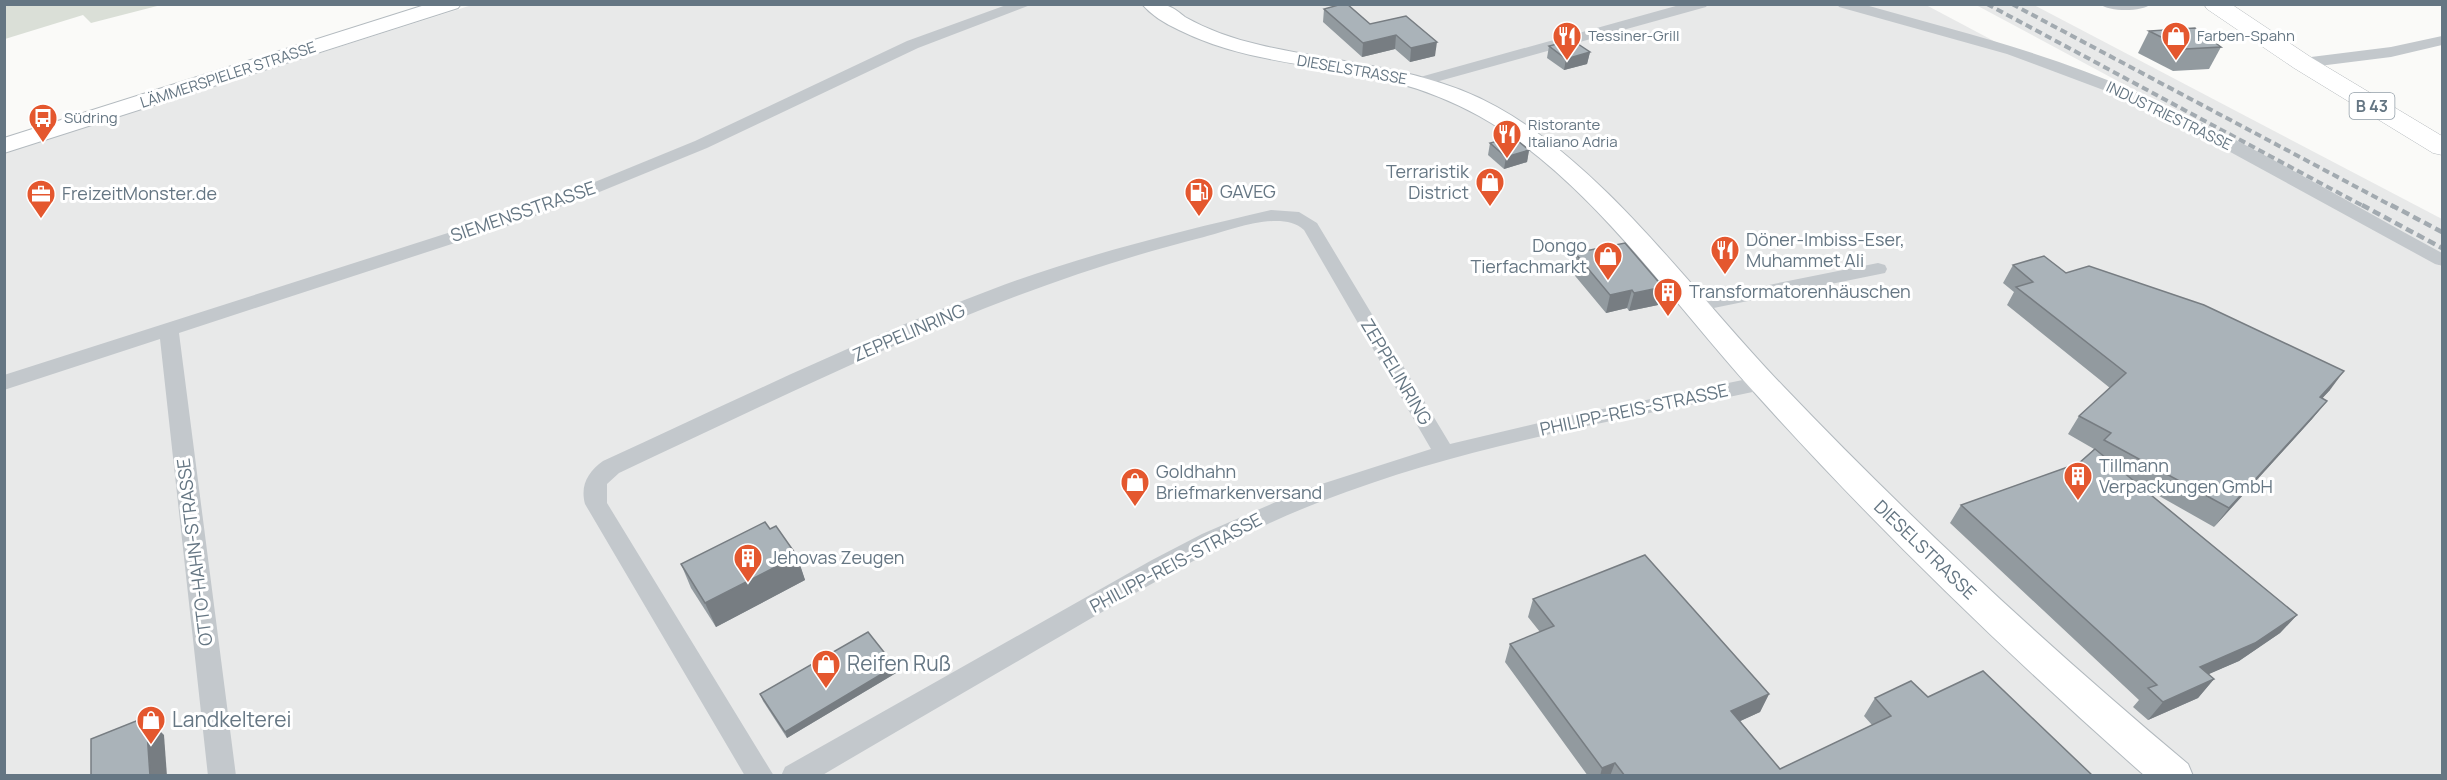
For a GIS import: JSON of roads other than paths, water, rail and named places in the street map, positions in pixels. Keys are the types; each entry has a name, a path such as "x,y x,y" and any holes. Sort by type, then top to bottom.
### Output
{"main road":[{"name":"B 43","path":"2215,4 2303,63 2442,147"}],"street":[{"name":"LÄMMERSPIELER STRASSE","path":"4,146 451,4"},
{"name":"SIEMENSSTRASSE","path":"4,383 567,198 698,146 913,46 1026,4"},
{"name":"DIESELSTRASSE","path":"1152,4 1194,30 1247,49 1286,58 1377,72 1419,82 1466,100 1503,120 1534,142 1614,216 1762,382 1875,502 1965,590 2070,686 2174,776"},
{"path":"1419,82 1701,4"},
{"name":"INDUSTRIESTRASSE","path":"1844,4 2012,51 2128,94 2185,121 2442,261"},
{"path":"2107,4 2144,4"},
{"path":"2303,63 2391,52 2442,41"},
{"name":"ZEPPELINRING","path":"760,776 596,504 592,490 594,482 612,467 863,352 1007,291 1143,246 1250,220 1288,214 1305,220 1311,227 1445,454"},
{"path":"1694,306 1878,269"},
{"name":"OTTO-HAHN-STRASSE","path":"169,329 222,776"},
{"name":"PHILIPP-REIS-STRASSE","path":"795,776 1218,537 1273,512 1351,482 1445,454 1762,382"}],"railway":[{"path":"1987,4 2365,207"},
{"path":"2012,4 2394,207"},
{"path":"2362,205 2442,248"},
{"path":"2391,205 2442,232"}],"place":[{"name":"Tessiner-Grill","path":"1567,62"},
{"name":"Farben-Spahn","path":"2176,62"},
{"name":"Südring","path":"43,144"},
{"name":"Ristorante Italiano Adria","path":"1507,160"},
{"name":"Terraristik District","path":"1490,208"},
{"name":"GAVEG","path":"1199,218"},
{"name":"FreizeitMonster.de","path":"41,220"},
{"name":"Döner-Imbiss-Eser, Muhammet Ali","path":"1725,276"},
{"name":"Dongo Tierfachmarkt","path":"1608,282"},
{"name":"Transformatorenhäuschen","path":"1668,318"},
{"name":"Tillmann Verpackungen GmbH","path":"2078,502"},
{"name":"Goldhahn Briefmarkenversand","path":"1135,508"},
{"name":"Jehovas Zeugen","path":"748,584"},
{"name":"Reifen Ruß","path":"826,690"},
{"name":"Landkelterei","path":"151,746"}]}
